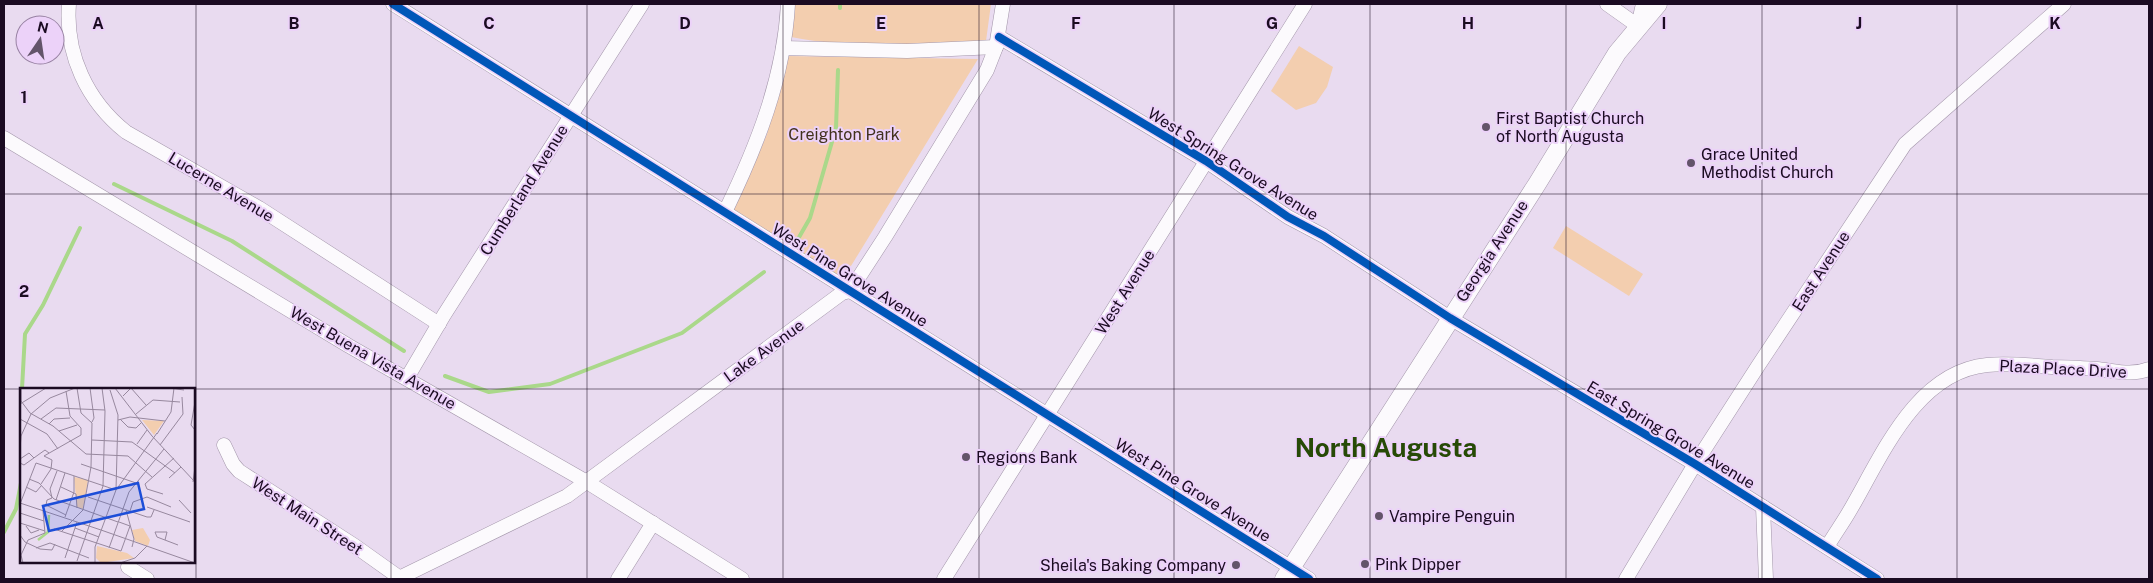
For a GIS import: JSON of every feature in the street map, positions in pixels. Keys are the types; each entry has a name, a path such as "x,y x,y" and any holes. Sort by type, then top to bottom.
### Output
{"main road":[{"name":"Georgia Avenue","path":"1288,574 1612,61 1638,26 1658,4"}],"street":[{"name":"Lucerne Avenue","path":"69,4 70,37 80,74 96,102 115,123 126,132 268,214 438,324"},
{"name":"West Pine Grove Avenue","path":"393,4 1046,414 1288,574 1310,579"},
{"name":"Cumberland Avenue","path":"407,378 438,324 642,4"},
{"path":"725,212 752,154 763,125 783,48 788,4"},
{"name":"Lake Avenue","path":"399,579 567,496 737,370 850,290 886,237 987,70 998,42 1003,4"},
{"name":"West Avenue","path":"944,579 1046,414 1126,292 1305,4"},
{"path":"1607,4 1638,26 1643,4"},
{"name":"East Avenue","path":"1626,579 1695,464 1905,144 2064,4"},
{"path":"783,48 907,51 998,42"},
{"name":"West Spring Grove Avenue","path":"998,42 1206,161 1288,217 1324,236 1450,318"},
{"name":"West Buena Vista Avenue","path":"4,138 349,346 587,482 742,579"},
{"name":"East Spring Grove Avenue","path":"1450,318 1695,464 1877,579"},
{"name":"Plaza Place Drive","path":"1827,547 1850,511 1874,465 1904,419 1930,391 1947,377 1986,365 2098,369 2130,374 2149,369"},
{"name":"West Main Street","path":"224,445 233,464 240,471 356,546 399,579"},
{"path":"1764,507 1766,579"},
{"path":"618,579 653,523"},
{"path":"128,567 147,579"}],"green space":[{"path":"793,4 991,4 986,41 888,45 838,43 791,37"},
{"path":"1299,46 1333,67 1327,87 1316,103 1296,110 1271,91"},
{"name":"Creighton Park","path":"786,56 978,59 843,279 732,210 749,177 767,134"},
{"path":"1566,226 1643,274 1629,296 1553,248"}],"waterway":[{"path":"798,239 810,218 836,128 838,70"},
{"path":"114,184 232,241 404,351"},
{"path":"22,388 25,334 43,305 80,228"},
{"path":"445,376 489,392 550,384 682,333 764,272"},
{"path":"4,532 16,509 20,488"}],"cycle path":[{"path":"393,4 1309,579"},
{"path":"999,37 1206,161 1288,217 1324,236 1450,318 1695,464 1877,579"}],"place":[{"name":"First Baptist Church of North Augusta","path":"1486,127"},
{"name":"Grace United Methodist Church","path":"1691,163"},
{"name":"Regions Bank","path":"966,457"},
{"name":"Vampire Penguin","path":"1379,516"},
{"name":"Pink Dipper","path":"1365,564"},
{"name":"Sheila's Baking Company","path":"1236,565"}],"district":[{"name":"North Augusta","path":"1386,447"}]}
